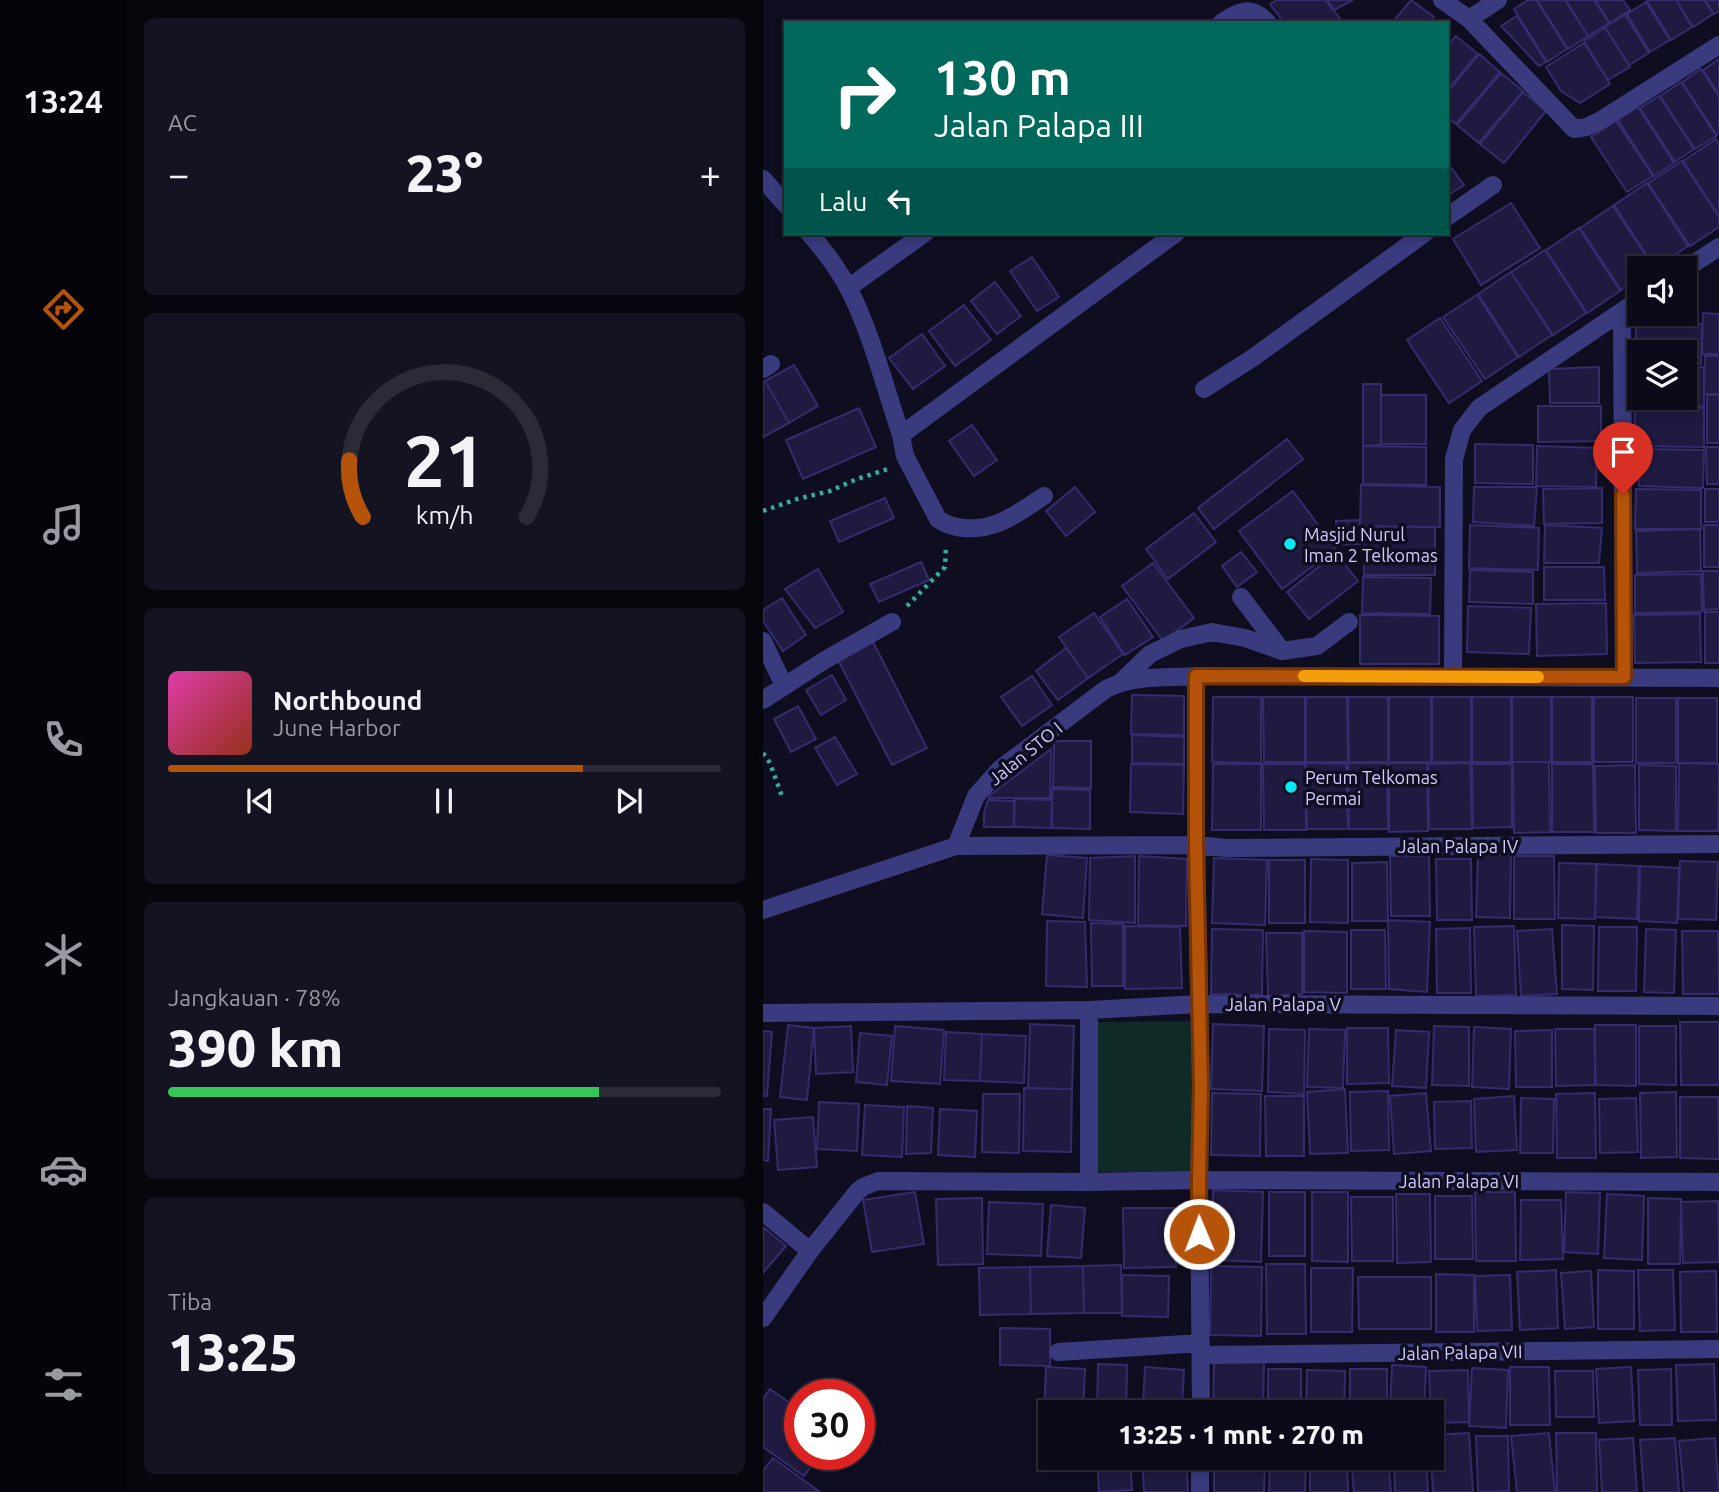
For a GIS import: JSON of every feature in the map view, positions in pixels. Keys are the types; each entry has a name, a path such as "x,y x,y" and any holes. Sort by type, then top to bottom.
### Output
{"street":[{"path":"1442,0 1469,19 1574,129 1587,127 1601,120 1719,45"},
{"path":"1469,19 1499,0"},
{"path":"1224,21 1246,10 1260,14 1266,21"},
{"path":"763,179 784,203"},
{"path":"1449,216 1493,185"},
{"path":"811,235 849,288 865,325 901,435 905,456 938,519 956,527 986,528 1005,521 1044,496"},
{"path":"849,288 922,235"},
{"path":"901,435 1174,235"},
{"path":"1204,389 1254,357 1419,235"},
{"path":"1697,261 1719,247"},
{"path":"1453,677 1454,459 1462,429 1479,408 1627,308"},
{"path":"1622,311 1624,677"},
{"path":"1241,597 1282,651"},
{"path":"763,700 825,660 892,622"},
{"path":"1121,682 1150,654 1181,639 1212,632 1245,638 1282,651 1317,646 1349,622"},
{"path":"763,641 784,686"},
{"path":"1196,676 1201,1087 1201,1400"},
{"path":"1121,682 1196,676 1719,678"},
{"name":"Jalan STO I","path":"956,846 977,796 1000,769 1106,689 1121,682"},
{"name":"Jalan Palapa IV","path":"763,911 956,846 1196,845 1240,848 1719,844"},
{"name":"Jalan Palapa V","path":"763,1013 1089,1010 1199,1004 1719,1006"},
{"path":"1089,1010 1089,1182"},
{"name":"Jalan Palapa VI","path":"763,1318 856,1192 878,1181 1719,1182"},
{"path":"763,1212 810,1251"},
{"name":"Jalan Palapa VII","path":"1058,1352 1201,1349 1719,1349"},
{"path":"1200,1492 1201,1470"}],"path":[{"path":"763,511 885,471 905,456"},
{"path":"892,622 945,567 943,523"},
{"path":"763,753 770,763 783,799"}],"green space":[{"path":"1192,1021 1194,1172 1098,1172 1096,1022"}],"building":[{"path":"1277,0 1325,0 1342,21 1283,21 1270,4"},
{"path":"1327,0 1353,0 1334,10"},
{"path":"1411,0 1434,17 1431,21 1394,21"},
{"path":"1528,0 1536,0 1567,49 1547,62 1514,9"},
{"path":"1537,0 1565,0 1588,36 1568,49"},
{"path":"1566,0 1594,0 1609,23 1588,36"},
{"path":"1595,0 1623,0 1630,10 1610,23"},
{"path":"1676,0 1692,27 1671,40 1647,1"},
{"path":"1676,0 1704,0 1713,14 1693,27"},
{"path":"1705,0 1719,0 1719,11 1714,14"},
{"path":"1646,2 1670,40 1650,52 1627,14"},
{"path":"1625,15 1649,53 1629,65 1605,27"},
{"path":"1517,16 1546,62 1539,66 1501,26"},
{"path":"1605,28 1630,67 1608,80 1584,41"},
{"path":"1456,36 1478,54 1449,88 1449,44"},
{"path":"1584,43 1610,84 1580,103 1561,91 1546,67"},
{"path":"1479,54 1500,72 1456,124 1449,119 1449,91"},
{"path":"1719,59 1719,94 1703,70"},
{"path":"1701,69 1719,97 1717,135 1682,82"},
{"path":"1501,73 1523,91 1479,143 1457,125"},
{"path":"1681,82 1716,136 1695,149 1660,96"},
{"path":"1523,92 1546,111 1504,163 1480,144"},
{"path":"1659,96 1694,149 1675,162 1640,108"},
{"path":"1638,107 1674,163 1654,176 1618,120"},
{"path":"1616,121 1653,176 1627,192 1591,137"},
{"path":"1716,139 1719,144 1719,216 1683,161"},
{"path":"1682,161 1719,217 1719,227 1690,246 1648,183"},
{"path":"1449,165 1464,185 1449,195"},
{"path":"1647,183 1688,246 1673,256 1647,256 1614,205"},
{"path":"1511,203 1540,248 1481,285 1453,239"},
{"path":"1613,206 1646,256 1627,256 1627,286 1621,290 1580,228"},
{"path":"1579,228 1620,291 1587,313 1546,250"},
{"path":"1545,250 1586,313 1553,335 1511,272"},
{"path":"1032,257 1059,297 1037,311 1010,271"},
{"path":"1511,272 1552,335 1519,357 1478,294"},
{"path":"995,282 1021,316 997,334 971,301"},
{"path":"1477,295 1518,357 1485,379 1443,317"},
{"path":"964,305 991,340 955,366 929,331"},
{"path":"1703,313 1719,314 1719,354 1702,354"},
{"path":"1440,318 1482,381 1449,403 1407,340"},
{"path":"1702,324 1701,364 1697,364 1697,340 1636,340 1636,326"},
{"path":"922,334 945,366 913,389 889,358"},
{"path":"1705,356 1719,356 1719,394 1704,394"},
{"path":"794,365 818,406 789,423 765,381"},
{"path":"1599,367 1599,403 1550,403 1549,369"},
{"path":"1697,367 1704,367 1704,406 1697,406"},
{"path":"765,381 789,423 763,437 763,382"},
{"path":"1363,384 1381,384 1381,445 1363,446"},
{"path":"1381,395 1426,395 1426,444 1381,444"},
{"path":"1707,395 1719,395 1719,443 1707,443"},
{"path":"1538,406 1601,406 1601,441 1538,442"},
{"path":"859,408 876,447 803,479 786,440"},
{"path":"1704,408 1704,447 1634,446 1635,410"},
{"path":"972,425 997,460 974,476 949,441"},
{"path":"1287,439 1303,459 1214,529 1198,508"},
{"path":"1475,444 1533,445 1533,484 1475,483"},
{"path":"1363,446 1426,447 1426,485 1363,484"},
{"path":"1537,446 1597,448 1596,487 1536,486"},
{"path":"1706,447 1719,447 1719,484 1707,484"},
{"path":"1639,449 1704,450 1703,488 1639,486"},
{"path":"1361,485 1440,487 1440,527 1360,526"},
{"path":"1075,487 1095,512 1066,536 1046,511"},
{"path":"1474,487 1537,487 1534,526 1473,522"},
{"path":"1602,488 1602,523 1544,524 1543,489"},
{"path":"1636,489 1701,490 1701,529 1635,529"},
{"path":"1705,489 1719,489 1719,522 1705,522"},
{"path":"1293,491 1336,549 1282,589 1239,531"},
{"path":"885,498 894,518 839,542 830,521"},
{"path":"1194,513 1216,542 1168,579 1146,549"},
{"path":"1360,520 1360,544 1336,545 1336,521"},
{"path":"1470,525 1539,528 1538,570 1469,568"},
{"path":"1545,525 1602,528 1599,563 1544,563"},
{"path":"1704,525 1719,525 1719,567 1704,567"},
{"path":"1364,527 1435,527 1435,575 1364,575"},
{"path":"1700,529 1701,571 1637,573 1636,531"},
{"path":"1241,552 1257,572 1237,587 1222,566"},
{"path":"1336,553 1358,581 1309,619 1287,592"},
{"path":"921,562 929,580 879,602 870,584"},
{"path":"1153,563 1194,618 1163,641 1122,586"},
{"path":"1544,567 1604,567 1605,600 1544,600"},
{"path":"818,569 843,612 815,628 785,589"},
{"path":"1470,570 1533,572 1533,604 1469,602"},
{"path":"1703,571 1719,571 1719,609 1704,610"},
{"path":"1701,574 1702,612 1635,613 1635,575"},
{"path":"1363,577 1431,578 1430,614 1362,613"},
{"path":"782,598 806,635 783,651 763,621 763,610"},
{"path":"1127,599 1153,637 1125,655 1100,617"},
{"path":"1606,603 1607,654 1537,656 1536,604"},
{"path":"1468,606 1531,608 1529,654 1467,652"},
{"path":"1705,612 1719,612 1719,663 1705,663"},
{"path":"1094,613 1123,654 1088,678 1059,637"},
{"path":"1700,614 1701,662 1635,663 1634,615"},
{"path":"1360,615 1439,616 1439,664 1360,664"},
{"path":"872,640 927,748 892,765 837,658"},
{"path":"1066,648 1088,678 1058,700 1036,671"},
{"path":"832,675 846,700 821,715 806,690"},
{"path":"1032,676 1052,705 1022,726 1001,697"},
{"path":"1132,695 1184,696 1184,735 1131,734"},
{"path":"1213,697 1261,697 1261,763 1212,762"},
{"path":"1263,697 1305,697 1305,762 1264,762"},
{"path":"1306,697 1347,697 1348,762 1306,762"},
{"path":"1348,697 1388,697 1388,762 1349,762"},
{"path":"1389,697 1431,697 1431,762 1389,762"},
{"path":"1432,697 1471,697 1471,762 1432,762"},
{"path":"1472,697 1511,697 1511,762 1472,762"},
{"path":"1512,697 1551,697 1551,762 1512,762"},
{"path":"1552,697 1592,697 1592,762 1552,762"},
{"path":"1594,697 1633,697 1633,762 1594,762"},
{"path":"1636,698 1676,698 1676,763 1636,763"},
{"path":"1678,698 1717,698 1717,763 1678,763"},
{"path":"798,706 816,739 791,752 774,719"},
{"path":"1132,735 1184,737 1184,764 1132,763"},
{"path":"835,737 857,774 837,785 815,748"},
{"path":"1054,741 1091,741 1091,788 1053,787"},
{"path":"1051,749 1050,798 989,798 990,795"},
{"path":"1513,762 1549,762 1550,832 1514,833"},
{"path":"1306,763 1346,764 1348,829 1307,829"},
{"path":"1348,763 1387,763 1388,829 1349,829"},
{"path":"1389,763 1427,763 1428,831 1389,832"},
{"path":"1470,763 1472,829 1429,829 1428,764"},
{"path":"1679,763 1719,764 1718,831 1678,831"},
{"path":"1131,764 1184,765 1183,814 1130,812"},
{"path":"1213,764 1261,764 1261,830 1212,830"},
{"path":"1263,764 1305,764 1306,830 1264,830"},
{"path":"1472,764 1512,764 1512,827 1473,828"},
{"path":"1552,764 1593,764 1594,832 1552,832"},
{"path":"1635,765 1636,833 1596,833 1595,766"},
{"path":"1639,765 1676,766 1676,831 1639,830"},
{"path":"1052,789 1090,790 1090,829 1052,828"},
{"path":"1015,799 1052,800 1051,828 1014,827"},
{"path":"988,800 1014,801 1014,827 984,827"},
{"path":"1478,854 1511,855 1510,918 1476,917"},
{"path":"1047,855 1087,858 1083,918 1042,914"},
{"path":"1135,856 1135,923 1089,920 1090,858"},
{"path":"1139,856 1187,859 1186,926 1138,925"},
{"path":"1390,856 1429,856 1430,916 1391,916"},
{"path":"1514,856 1554,856 1555,919 1514,919"},
{"path":"1214,858 1267,860 1265,925 1212,923"},
{"path":"1311,859 1348,860 1348,923 1310,922"},
{"path":"1436,859 1471,859 1472,920 1437,920"},
{"path":"1269,860 1305,860 1305,923 1269,923"},
{"path":"1680,861 1718,862 1716,920 1678,919"},
{"path":"1387,862 1388,921 1352,921 1352,863"},
{"path":"1559,863 1596,864 1595,919 1558,918"},
{"path":"1597,864 1639,866 1637,919 1595,917"},
{"path":"1640,866 1679,868 1677,923 1639,921"},
{"path":"1388,920 1430,922 1427,992 1389,989"},
{"path":"1047,921 1085,922 1087,987 1046,986"},
{"path":"1091,923 1123,924 1123,986 1092,986"},
{"path":"1562,925 1594,926 1593,990 1562,989"},
{"path":"1125,926 1180,927 1182,988 1125,989"},
{"path":"1514,926 1516,995 1476,996 1474,927"},
{"path":"1599,927 1637,927 1636,991 1598,991"},
{"path":"1470,928 1471,993 1437,993 1436,929"},
{"path":"1212,929 1263,930 1262,995 1211,994"},
{"path":"1552,929 1557,994 1521,996 1517,931"},
{"path":"1646,929 1676,930 1674,993 1644,992"},
{"path":"1351,930 1385,930 1386,989 1351,989"},
{"path":"1304,931 1347,932 1347,993 1304,992"},
{"path":"1682,931 1718,931 1719,994 1683,994"},
{"path":"1266,933 1302,933 1302,994 1268,996"},
{"path":"1680,1022 1719,1022 1719,1085 1681,1085"},
{"path":"1030,1024 1074,1026 1072,1089 1028,1088"},
{"path":"1213,1024 1264,1026 1262,1091 1211,1089"},
{"path":"788,1025 814,1028 807,1100 780,1097"},
{"path":"1595,1025 1636,1025 1636,1086 1595,1085"},
{"path":"851,1026 853,1072 816,1074 814,1028"},
{"path":"895,1026 944,1030 940,1084 891,1081"},
{"path":"1434,1026 1469,1027 1469,1086 1432,1085"},
{"path":"1639,1026 1676,1026 1676,1085 1639,1084"},
{"path":"1474,1027 1511,1029 1509,1089 1472,1087"},
{"path":"1347,1028 1388,1028 1389,1083 1347,1084"},
{"path":"1269,1029 1305,1030 1304,1094 1268,1092"},
{"path":"1309,1029 1345,1030 1343,1088 1307,1087"},
{"path":"1555,1029 1594,1029 1596,1085 1556,1086"},
{"path":"1396,1030 1429,1032 1426,1088 1392,1086"},
{"path":"1552,1030 1552,1087 1516,1087 1515,1031"},
{"path":"763,1031 772,1032 767,1096 763,1096"},
{"path":"946,1032 982,1034 980,1081 944,1080"},
{"path":"860,1033 892,1036 887,1085 856,1082"},
{"path":"982,1034 1026,1036 1024,1083 980,1081"},
{"path":"1024,1088 1072,1089 1071,1152 1023,1151"},
{"path":"1345,1089 1348,1153 1310,1154 1307,1092"},
{"path":"1388,1091 1389,1150 1351,1151 1350,1092"},
{"path":"1676,1092 1677,1157 1641,1158 1640,1093"},
{"path":"1212,1093 1261,1094 1260,1156 1211,1155"},
{"path":"1426,1093 1431,1151 1394,1154 1390,1096"},
{"path":"1595,1093 1596,1158 1557,1158 1556,1094"},
{"path":"983,1094 1020,1094 1019,1153 982,1152"},
{"path":"1265,1096 1304,1096 1304,1156 1266,1156"},
{"path":"1514,1096 1517,1150 1476,1152 1474,1099"},
{"path":"1680,1097 1718,1097 1719,1159 1680,1158"},
{"path":"1521,1098 1554,1099 1553,1153 1520,1153"},
{"path":"1636,1098 1638,1152 1600,1153 1599,1099"},
{"path":"1471,1101 1472,1148 1435,1149 1434,1102"},
{"path":"819,1102 859,1104 857,1151 817,1149"},
{"path":"865,1105 904,1107 902,1157 862,1155"},
{"path":"907,1106 933,1108 931,1153 906,1154"},
{"path":"763,1109 771,1109 768,1161 763,1160"},
{"path":"940,1109 977,1111 975,1157 938,1155"},
{"path":"813,1117 817,1167 778,1170 774,1120"},
{"path":"1213,1190 1263,1192 1261,1262 1211,1260"},
{"path":"915,1192 924,1244 872,1252 863,1200"},
{"path":"1269,1192 1305,1192 1305,1256 1269,1256"},
{"path":"1312,1192 1348,1192 1348,1262 1312,1261"},
{"path":"1475,1192 1515,1192 1516,1261 1476,1261"},
{"path":"1566,1192 1600,1193 1598,1254 1564,1252"},
{"path":"1396,1194 1430,1194 1431,1262 1397,1263"},
{"path":"1607,1194 1644,1196 1642,1260 1604,1258"},
{"path":"1435,1196 1472,1196 1473,1259 1435,1259"},
{"path":"1351,1197 1393,1197 1393,1261 1352,1261"},
{"path":"982,1198 983,1264 938,1265 936,1199"},
{"path":"1648,1198 1681,1199 1680,1264 1648,1264"},
{"path":"1521,1200 1561,1200 1563,1259 1520,1260"},
{"path":"1718,1201 1719,1262 1683,1263 1681,1202"},
{"path":"989,1202 1043,1204 1041,1256 987,1254"},
{"path":"1051,1205 1085,1208 1081,1258 1047,1256"},
{"path":"1123,1208 1175,1208 1176,1267 1124,1268"},
{"path":"763,1227 786,1246 763,1273"},
{"path":"1266,1264 1305,1264 1306,1334 1267,1334"},
{"path":"1121,1265 1122,1313 1084,1313 1083,1266"},
{"path":"1083,1266 1084,1313 1031,1314 1030,1267"},
{"path":"1211,1266 1262,1267 1261,1336 1210,1335"},
{"path":"1030,1267 1031,1314 980,1315 979,1268"},
{"path":"1311,1268 1353,1268 1352,1332 1311,1332"},
{"path":"1556,1270 1558,1328 1520,1330 1517,1272"},
{"path":"1598,1270 1634,1271 1634,1329 1598,1329"},
{"path":"1638,1270 1673,1270 1675,1330 1640,1331"},
{"path":"1591,1271 1594,1327 1565,1329 1561,1273"},
{"path":"1716,1271 1717,1332 1681,1332 1680,1272"},
{"path":"1436,1274 1474,1275 1474,1332 1436,1332"},
{"path":"1122,1275 1169,1276 1168,1317 1122,1316"},
{"path":"1510,1275 1512,1330 1477,1331 1475,1276"},
{"path":"1358,1277 1431,1277 1431,1329 1359,1329"},
{"path":"1000,1328 1050,1329 1050,1366 1000,1365"},
{"path":"1214,1360 1264,1361 1263,1400 1213,1400"},
{"path":"1098,1364 1127,1365 1126,1400 1097,1400"},
{"path":"1714,1364 1716,1420 1678,1421 1676,1365"},
{"path":"1392,1365 1426,1367 1425,1400 1391,1400"},
{"path":"1046,1367 1085,1369 1084,1400 1045,1400"},
{"path":"1145,1367 1184,1370 1182,1400 1143,1400"},
{"path":"1510,1367 1549,1367 1550,1425 1510,1425"},
{"path":"1631,1367 1634,1421 1599,1423 1596,1369"},
{"path":"1472,1368 1508,1370 1506,1428 1469,1426"},
{"path":"1268,1369 1301,1369 1301,1400 1268,1400"},
{"path":"1350,1369 1387,1369 1387,1400 1350,1400"},
{"path":"1671,1369 1672,1425 1640,1425 1638,1370"},
{"path":"1307,1370 1345,1371 1344,1400 1306,1400"},
{"path":"1468,1370 1469,1422 1444,1423 1444,1400 1430,1400 1429,1371"},
{"path":"1555,1371 1593,1371 1594,1417 1556,1417"},
{"path":"770,1389 784,1399 784,1462 763,1447 763,1399"},
{"path":"1469,1433 1473,1492 1433,1492 1432,1470 1444,1470 1444,1434"},
{"path":"1549,1433 1555,1492 1517,1492 1511,1436"},
{"path":"1556,1433 1596,1433 1597,1492 1557,1492"},
{"path":"1476,1436 1508,1436 1509,1491 1478,1492"},
{"path":"1633,1438 1637,1492 1602,1492 1599,1440"},
{"path":"1675,1438 1679,1492 1644,1492 1640,1440"},
{"path":"1715,1438 1719,1492 1684,1492 1679,1441"},
{"path":"773,1458 784,1466 784,1470 790,1470 820,1492 763,1492 763,1471"},
{"path":"796,1470 808,1470 804,1476"},
{"path":"1098,1470 1131,1470 1132,1490 1099,1492"},
{"path":"1143,1470 1187,1470 1188,1492 1144,1492"},
{"path":"1214,1470 1265,1470 1264,1492 1214,1492"},
{"path":"1270,1470 1306,1470 1305,1492 1269,1492"},
{"path":"1310,1470 1347,1470 1348,1492 1310,1492"},
{"path":"1352,1470 1389,1470 1391,1492 1354,1492"},
{"path":"1394,1470 1427,1470 1428,1492 1395,1492"}],"slow traffic":[{"path":"1304,676 1538,677"}],"place":[{"name":"Masjid Nurul Iman 2 Telkomas","path":"1290,544"},
{"name":"Perum Telkomas Permai","path":"1291,787"}],"route":[{"path":"1199,1234 1201,1087 1196,676 1624,677 1623,494"}]}
